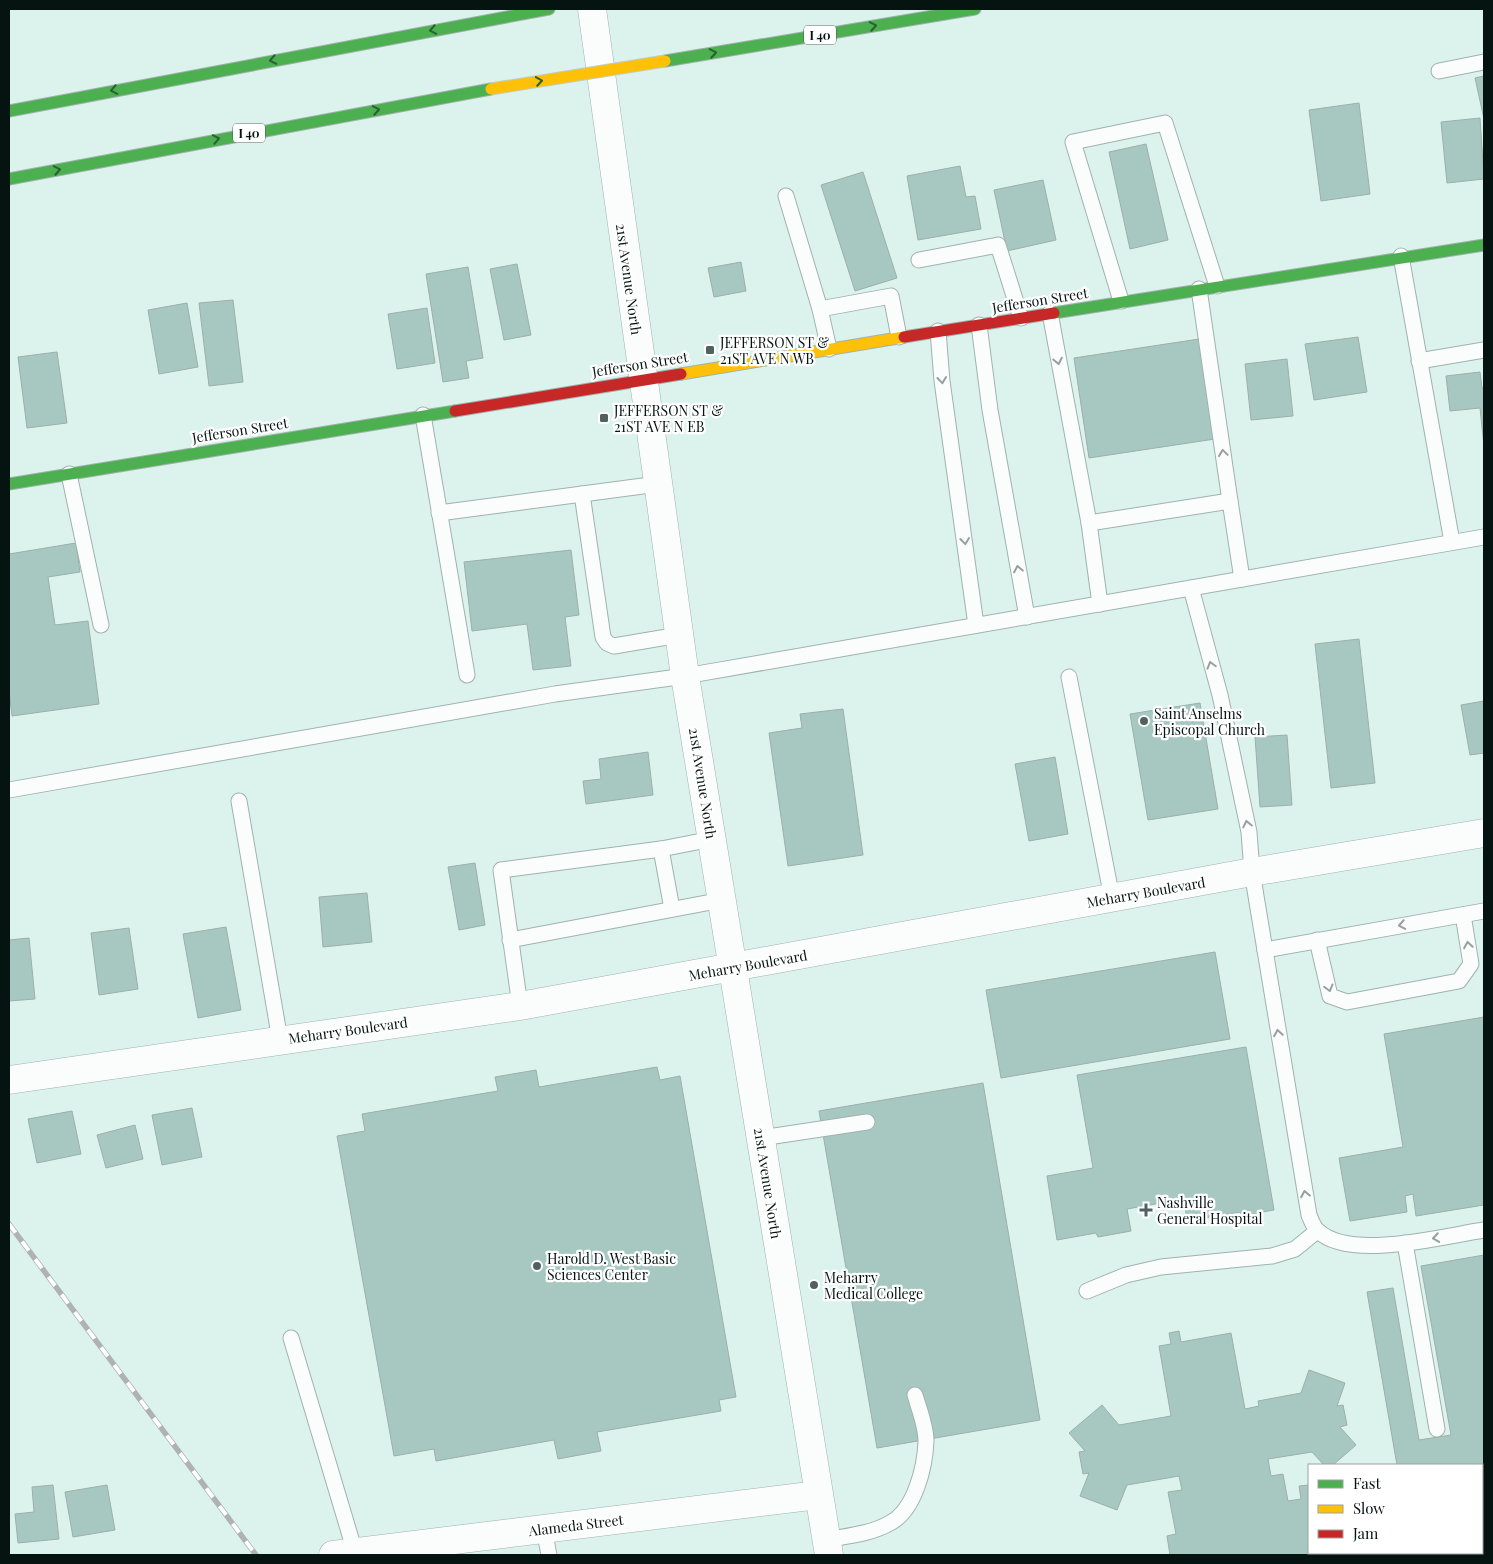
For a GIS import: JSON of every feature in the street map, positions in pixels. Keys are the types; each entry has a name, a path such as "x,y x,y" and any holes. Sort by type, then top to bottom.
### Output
{"main road":[{"path":"9,111 549,9"},
{"name":"I 40","path":"9,179 491,89 975,9"},
{"name":"Jefferson Street","path":"9,484 1400,256 1484,245"}],"street":[{"name":"21st Avenue North","path":"592,9 685,676 828,1548"},
{"name":"Meharry Boulevard","path":"9,1080 520,1006 1252,872 1484,833"},
{"name":"Alameda Street","path":"344,1554 546,1542 818,1495"}],"lane":[{"path":"1439,71 1484,62"},
{"path":"1121,302 1073,142 1165,123 1217,286"},
{"path":"786,196 820,309 829,349"},
{"path":"919,260 998,245 1021,318"},
{"path":"1400,256 1452,542"},
{"path":"1199,289 1242,579"},
{"path":"820,309 891,296 899,338"},
{"path":"1050,313 1089,524 1100,604"},
{"path":"979,325 990,410 1027,617"},
{"path":"938,331 942,381 976,625"},
{"path":"1419,361 1484,350"},
{"path":"423,415 467,675"},
{"path":"69,474 101,625"},
{"path":"439,513 658,484"},
{"path":"582,494 603,637 607,643 614,646 679,635"},
{"path":"1089,524 1230,501"},
{"path":"9,790 555,694 685,676 1484,537"},
{"path":"1191,588 1220,695 1249,832 1252,872 1309,1215 1317,1231 1331,1240 1376,1247 1484,1230"},
{"path":"1069,677 1112,898"},
{"path":"239,801 280,1040"},
{"path":"520,1006 501,870 712,839"},
{"path":"661,848 672,909"},
{"path":"510,940 722,900"},
{"path":"1265,950 1484,911"},
{"path":"1317,940 1330,996 1347,1002 1459,981 1471,964 1463,915"},
{"path":"761,1138 867,1122"},
{"path":"1087,1291 1126,1275 1161,1267 1272,1256 1295,1249 1317,1231"},
{"path":"1404,1243 1437,1429"},
{"path":"291,1338 344,1554"},
{"path":"828,1548 892,1522 907,1509 916,1487 926,1440 915,1395"}],"building":[{"path":"1484,76 1484,119 1475,78"},
{"path":"1359,103 1370,194 1321,201 1309,110"},
{"path":"1480,118 1484,179 1447,183 1441,122"},
{"path":"1146,144 1168,240 1130,249 1109,152"},
{"path":"960,166 966,197 975,196 981,229 918,240 907,176"},
{"path":"863,172 897,278 855,291 821,185"},
{"path":"1043,180 1056,240 1007,251 994,190"},
{"path":"741,262 746,291 714,297 708,268"},
{"path":"517,264 531,335 504,340 490,269"},
{"path":"468,267 483,358 466,361 469,378 443,382 426,274"},
{"path":"233,300 243,382 209,386 199,303"},
{"path":"187,303 198,367 159,374 148,310"},
{"path":"427,308 435,363 397,369 388,314"},
{"path":"1358,337 1367,392 1314,400 1305,344"},
{"path":"1199,339 1215,439 1089,458 1074,358"},
{"path":"57,352 67,423 27,428 18,357"},
{"path":"1287,359 1293,416 1251,420 1245,364"},
{"path":"1480,372 1482,388 1484,388 1484,446 1480,408 1450,411 1446,376"},
{"path":"76,543 80,572 48,577 55,625 88,621 99,704 12,716 9,691 9,554"},
{"path":"571,550 579,615 565,617 571,666 533,670 527,624 472,631 464,562"},
{"path":"1359,639 1375,783 1331,788 1315,644"},
{"path":"1484,701 1484,753 1470,755 1461,705"},
{"path":"1200,703 1218,809 1148,820 1130,714"},
{"path":"843,709 863,855 788,866 769,733 802,728 800,714"},
{"path":"1287,735 1292,805 1260,807 1255,737"},
{"path":"648,752 653,795 586,804 583,781 601,779 599,759"},
{"path":"1055,757 1068,834 1029,841 1015,764"},
{"path":"475,863 485,925 459,930 448,867"},
{"path":"367,893 372,942 323,947 319,897"},
{"path":"226,927 241,1010 198,1018 183,934"},
{"path":"129,928 138,989 99,995 91,933"},
{"path":"29,938 35,999 9,1001 9,940"},
{"path":"1215,952 1230,1039 1001,1078 986,990"},
{"path":"1484,1017 1484,1205 1416,1216 1413,1194 1405,1196 1407,1212 1350,1221 1339,1158 1403,1147 1384,1034"},
{"path":"1246,1047 1274,1210 1241,1216 1241,1212 1187,1221 1184,1199 1127,1209 1131,1231 1098,1237 1096,1233 1057,1240 1047,1176 1093,1168 1077,1075"},
{"name":"Harold D. West Basic Sciences Center","path":"657,1067 660,1080 680,1076 736,1397 719,1400 721,1411 597,1432 601,1451 558,1459 554,1440 436,1461 434,1449 394,1456 337,1136 365,1131 362,1114 498,1091 495,1077 536,1070 539,1087"},
{"path":"983,1083 1040,1420 877,1448 819,1111"},
{"path":"192,1108 202,1157 162,1165 152,1115"},
{"path":"72,1111 81,1154 37,1163 28,1119"},
{"path":"135,1125 143,1159 106,1168 97,1135"},
{"path":"1484,1255 1484,1555 1170,1555 1167,1536 1176,1534 1168,1492 1182,1490 1179,1476 1127,1485 1117,1510 1080,1496 1089,1473 1083,1474 1079,1452 1085,1451 1069,1433 1102,1405 1119,1425 1171,1416 1159,1346 1171,1344 1169,1333 1179,1331 1181,1342 1231,1333 1245,1409 1259,1406 1258,1401 1301,1393 1309,1370 1345,1383 1337,1406 1343,1405 1347,1425 1340,1427 1356,1445 1334,1464 1323,1464 1312,1452 1268,1459 1271,1476 1283,1474 1288,1501 1301,1499 1299,1486 1308,1485 1308,1554 1483,1554 1483,1464 1397,1464 1367,1292 1393,1288 1419,1440 1451,1435 1421,1266"},
{"path":"53,1485 59,1539 18,1543 15,1514 34,1512 32,1487"},
{"path":"107,1485 115,1530 73,1537 65,1492"}],"railway":[{"path":"9,1224 256,1555"}],"traffic: fast":[{"path":"9,111 549,9"},
{"path":"665,61 975,9"},
{"path":"9,179 491,89"},
{"path":"1054,313 1484,245"},
{"path":"9,484 455,411"}],"traffic: slow":[{"path":"491,89 665,61"},
{"path":"681,374 904,337"}],"traffic: jam":[{"path":"904,337 1054,313"},
{"path":"455,411 681,374"}],"place":[{"name":"JEFFERSON ST & 21ST AVE N WB","path":"710,350"},
{"name":"JEFFERSON ST & 21ST AVE N EB","path":"604,418"},
{"name":"Saint Anselms Episcopal Church","path":"1144,721"},
{"name":"Nashville General Hospital","path":"1146,1210"},
{"name":"Harold D. West Basic Sciences Center","path":"537,1266"},
{"name":"Meharry Medical College","path":"814,1285"}]}
